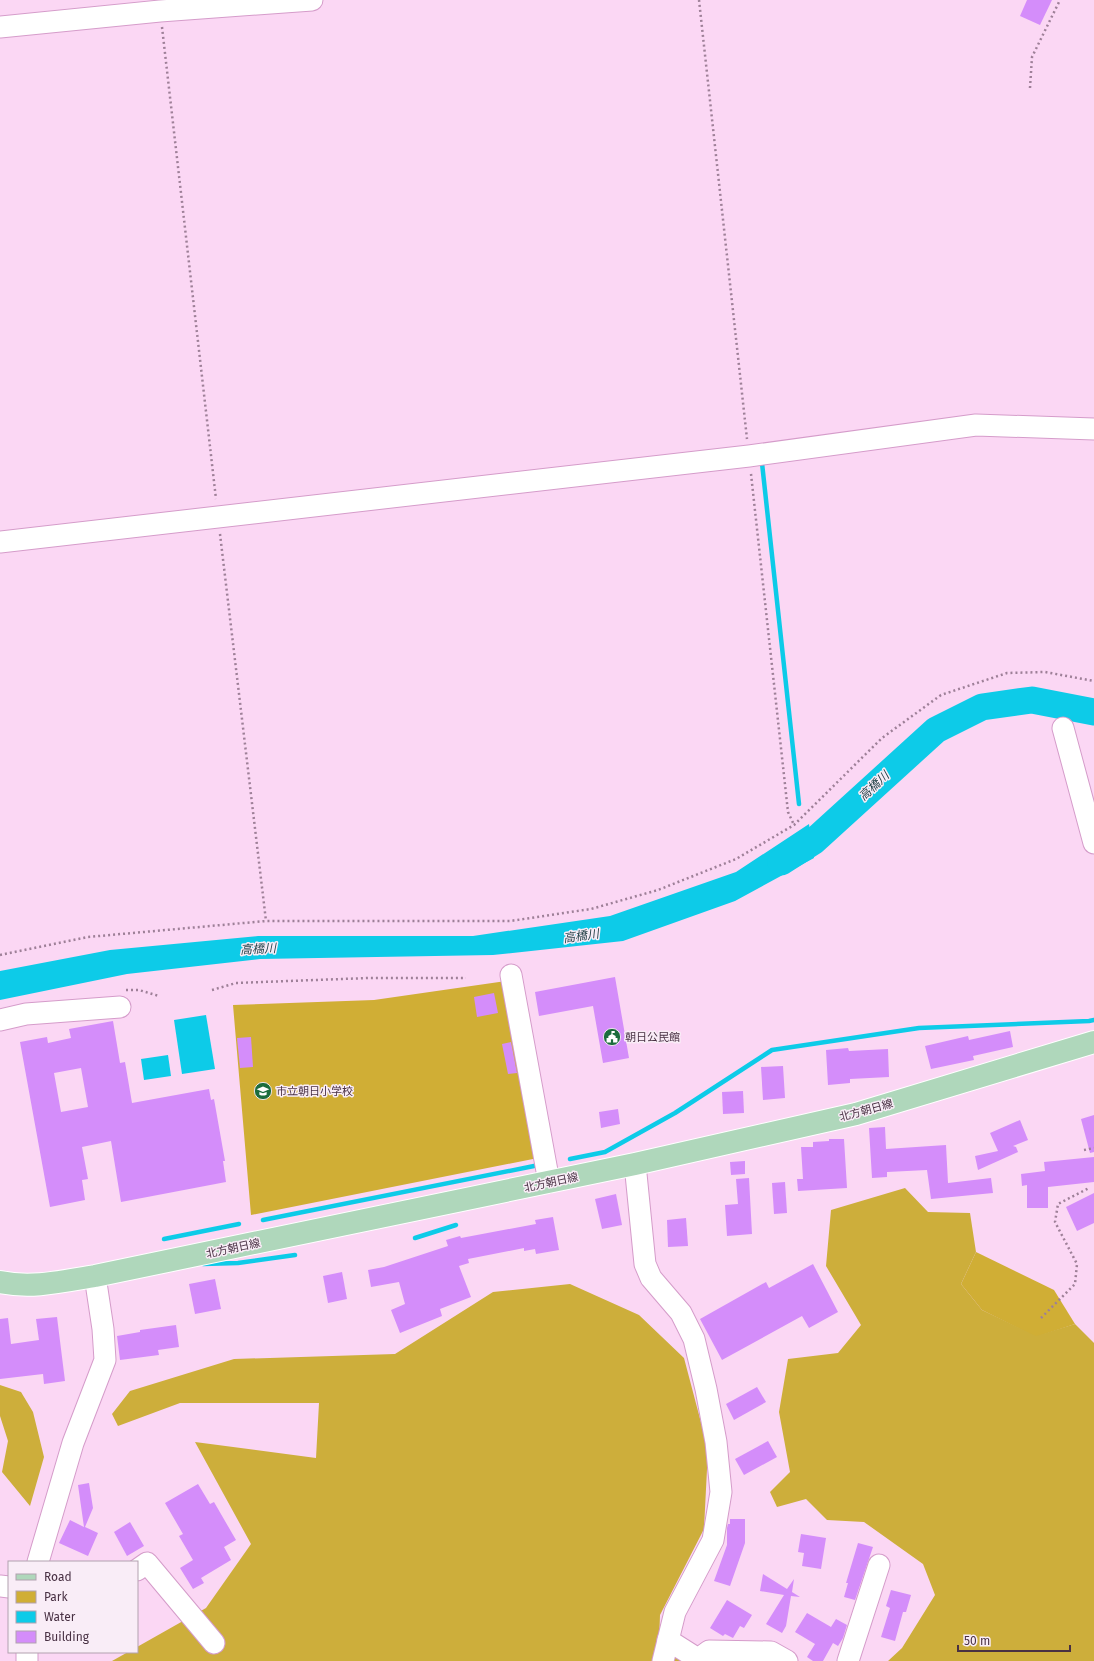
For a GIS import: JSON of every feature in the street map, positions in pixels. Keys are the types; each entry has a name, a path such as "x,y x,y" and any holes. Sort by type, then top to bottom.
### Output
{"main road":[{"name":"北方朝日線","path":"0,1282 14,1285 42,1285 95,1276 635,1164 856,1114 1094,1042"}],"street":[{"path":"0,27 160,11 312,0"},
{"path":"0,542 749,456 976,425 1094,429"},
{"path":"1063,728 1094,843"},
{"path":"511,975 549,1182"},
{"path":"0,1020 26,1014 120,1007"},
{"path":"635,1164 645,1264 651,1278 681,1313 694,1339 706,1389 716,1442 721,1492 713,1540 675,1612 663,1661"},
{"path":"38,1561 73,1442 105,1360 103,1329 95,1276"},
{"path":"138,1569 147,1563 214,1644"},
{"path":"848,1661 879,1565"},
{"path":"668,1640 698,1659 709,1651 771,1652 787,1661"}],"path":[{"path":"700,0 788,812 794,825"},
{"path":"1030,88 1032,57 1060,0"},
{"path":"160,11 266,921"},
{"path":"0,955 88,937 266,921 510,920 591,909 658,890 736,859 794,825 882,738 941,695 1007,673 1045,672 1094,681"},
{"path":"212,990 236,983 369,978 466,978"},
{"path":"1084,1150 1094,1148"},
{"path":"1041,1318 1075,1284 1078,1264 1055,1222 1058,1204 1089,1188"}],"green space":[{"path":"506,981 538,1158 251,1215 233,1005 374,1000"},
{"path":"976,1252 1054,1290 1075,1324 1036,1337 982,1310 961,1284"}],"shaded area":[{"path":"905,1188 928,1212 970,1213 976,1252 961,1284 982,1310 1036,1336 1075,1324 1094,1343 1094,1661 888,1661 902,1648 935,1595 923,1564 864,1522 827,1520 806,1499 777,1507 770,1492 790,1472 779,1412 788,1359 838,1353 861,1325 826,1266 831,1210"},
{"path":"570,1284 639,1315 684,1358 708,1449 704,1529 660,1615 659,1644 687,1661 112,1661 126,1653 138,1653 138,1646 206,1608 251,1544 195,1442 316,1458 319,1403 180,1403 118,1426 112,1414 130,1391 234,1359 395,1354 493,1292"},
{"path":"0,1385 21,1392 33,1412 44,1457 30,1506 2,1472 8,1441 0,1416"}],"water":[{"path":"809,824 814,858 735,901 623,941 493,955 260,959 127,974 0,1000 0,971 110,950 258,936 473,936 610,916 736,872"},
{"path":"206,1015 215,1069 182,1074 174,1020"},
{"path":"168,1055 171,1076 144,1080 141,1059"}],"building":[{"path":"1027,0 1052,0 1040,25 1020,16"},
{"name":"朝日公民館","path":"615,977 629,1058 603,1063 593,1006 539,1016 535,992"},
{"path":"494,993 498,1013 477,1017 474,997"},
{"path":"113,1021 120,1063 125,1062 132,1103 209,1089 211,1100 214,1099 225,1161 223,1161 226,1182 121,1202 111,1141 82,1147 88,1179 82,1180 85,1200 50,1207 20,1042 47,1037 48,1043 71,1038 69,1029","holes":["81,1068 88,1107 61,1112 54,1073"]},
{"path":"1010,1031 1013,1047 973,1056 974,1060 931,1069 925,1046 968,1036 969,1040"},
{"path":"251,1037 253,1067 240,1068 237,1038"},
{"path":"511,1042 517,1073 508,1074 502,1044"},
{"path":"848,1048 849,1051 888,1049 889,1077 850,1079 850,1083 828,1085 826,1050"},
{"path":"783,1066 785,1098 763,1100 761,1067"},
{"path":"743,1091 744,1113 723,1114 722,1092"},
{"path":"618,1109 620,1124 601,1128 599,1112"},
{"path":"1094,1115 1094,1152 1090,1153 1081,1119"},
{"path":"1020,1120 1028,1140 1013,1146 1016,1147 1018,1152 978,1170 975,1156 998,1151 990,1133"},
{"path":"885,1127 886,1149 946,1145 948,1183 991,1178 993,1193 931,1199 927,1170 887,1172 887,1177 872,1178 869,1128"},
{"path":"829,1139 844,1139 847,1188 798,1191 797,1179 803,1179 801,1147 813,1147 813,1142 829,1141"},
{"path":"1094,1157 1094,1182 1048,1187 1048,1208 1027,1208 1027,1185 1022,1186 1021,1174 1045,1171 1044,1162"},
{"path":"745,1161 745,1174 731,1175 730,1162"},
{"path":"749,1178 752,1234 727,1236 725,1205 738,1204 736,1179"},
{"path":"785,1182 787,1213 774,1214 772,1183"},
{"path":"1094,1193 1094,1223 1077,1231 1066,1207"},
{"path":"616,1194 622,1225 602,1229 595,1199"},
{"path":"553,1217 559,1250 536,1254 535,1249 524,1251 524,1248 468,1259 469,1263 459,1266 471,1297 440,1309 442,1316 400,1333 391,1310 405,1304 399,1282 371,1287 368,1270 384,1267 448,1246 446,1240 460,1236 461,1238 536,1224 535,1220"},
{"path":"686,1218 688,1246 668,1247 667,1220"},
{"path":"813,1264 838,1312 809,1328 802,1316 722,1360 700,1319 766,1282 769,1288"},
{"path":"342,1272 347,1299 328,1303 323,1276"},
{"path":"215,1279 221,1309 195,1314 189,1284"},
{"path":"57,1317 65,1381 44,1384 43,1374 0,1379 0,1319 8,1318 11,1344 39,1340 36,1319"},
{"path":"176,1325 179,1347 158,1350 159,1355 120,1360 117,1336 140,1332 140,1330"},
{"path":"757,1387 766,1402 734,1420 726,1404"},
{"path":"768,1441 777,1457 744,1475 735,1459"},
{"path":"89,1483 93,1508 85,1527 98,1533 88,1556 59,1543 70,1520 84,1527 78,1485"},
{"path":"198,1484 210,1504 214,1502 236,1540 224,1547 231,1560 201,1578 204,1583 193,1589 180,1568 193,1560 179,1536 183,1534 165,1503"},
{"path":"730,1519 745,1519 745,1543 730,1586 714,1581 727,1545 727,1528 728,1524 730,1524"},
{"path":"130,1522 144,1546 127,1556 114,1532"},
{"path":"801,1534 826,1538 821,1569 802,1566 804,1553 798,1552"},
{"path":"858,1543 873,1547 855,1600 844,1597 848,1583 846,1583"},
{"path":"763,1574 787,1589 794,1579 792,1592 800,1597 791,1596 786,1626 782,1633 766,1624 784,1595 760,1591"},
{"path":"891,1590 911,1595 906,1612 903,1612 895,1641 881,1637 890,1608 886,1606"},
{"path":"727,1600 752,1615 744,1628 740,1626 733,1638 725,1634 723,1636 710,1628"},
{"path":"807,1613 831,1627 836,1619 847,1625 843,1638 838,1646 833,1643 823,1661 813,1661 807,1657 815,1644 795,1632"}],"waterway":[{"path":"762,463 799,804"},
{"name":"高橋川","path":"781,862 814,841 936,730 982,707 1032,700 1094,712"},
{"path":"570,1159 605,1152 675,1113 772,1050 919,1028 1094,1020"},
{"path":"263,1220 534,1166"},
{"path":"164,1239 239,1224"},
{"path":"415,1238 456,1225"},
{"path":"203,1264 238,1263 295,1255"}],"place":[{"name":"朝日公民館","path":"612,1037"},
{"name":"市立朝日小学校","path":"263,1091"}]}
